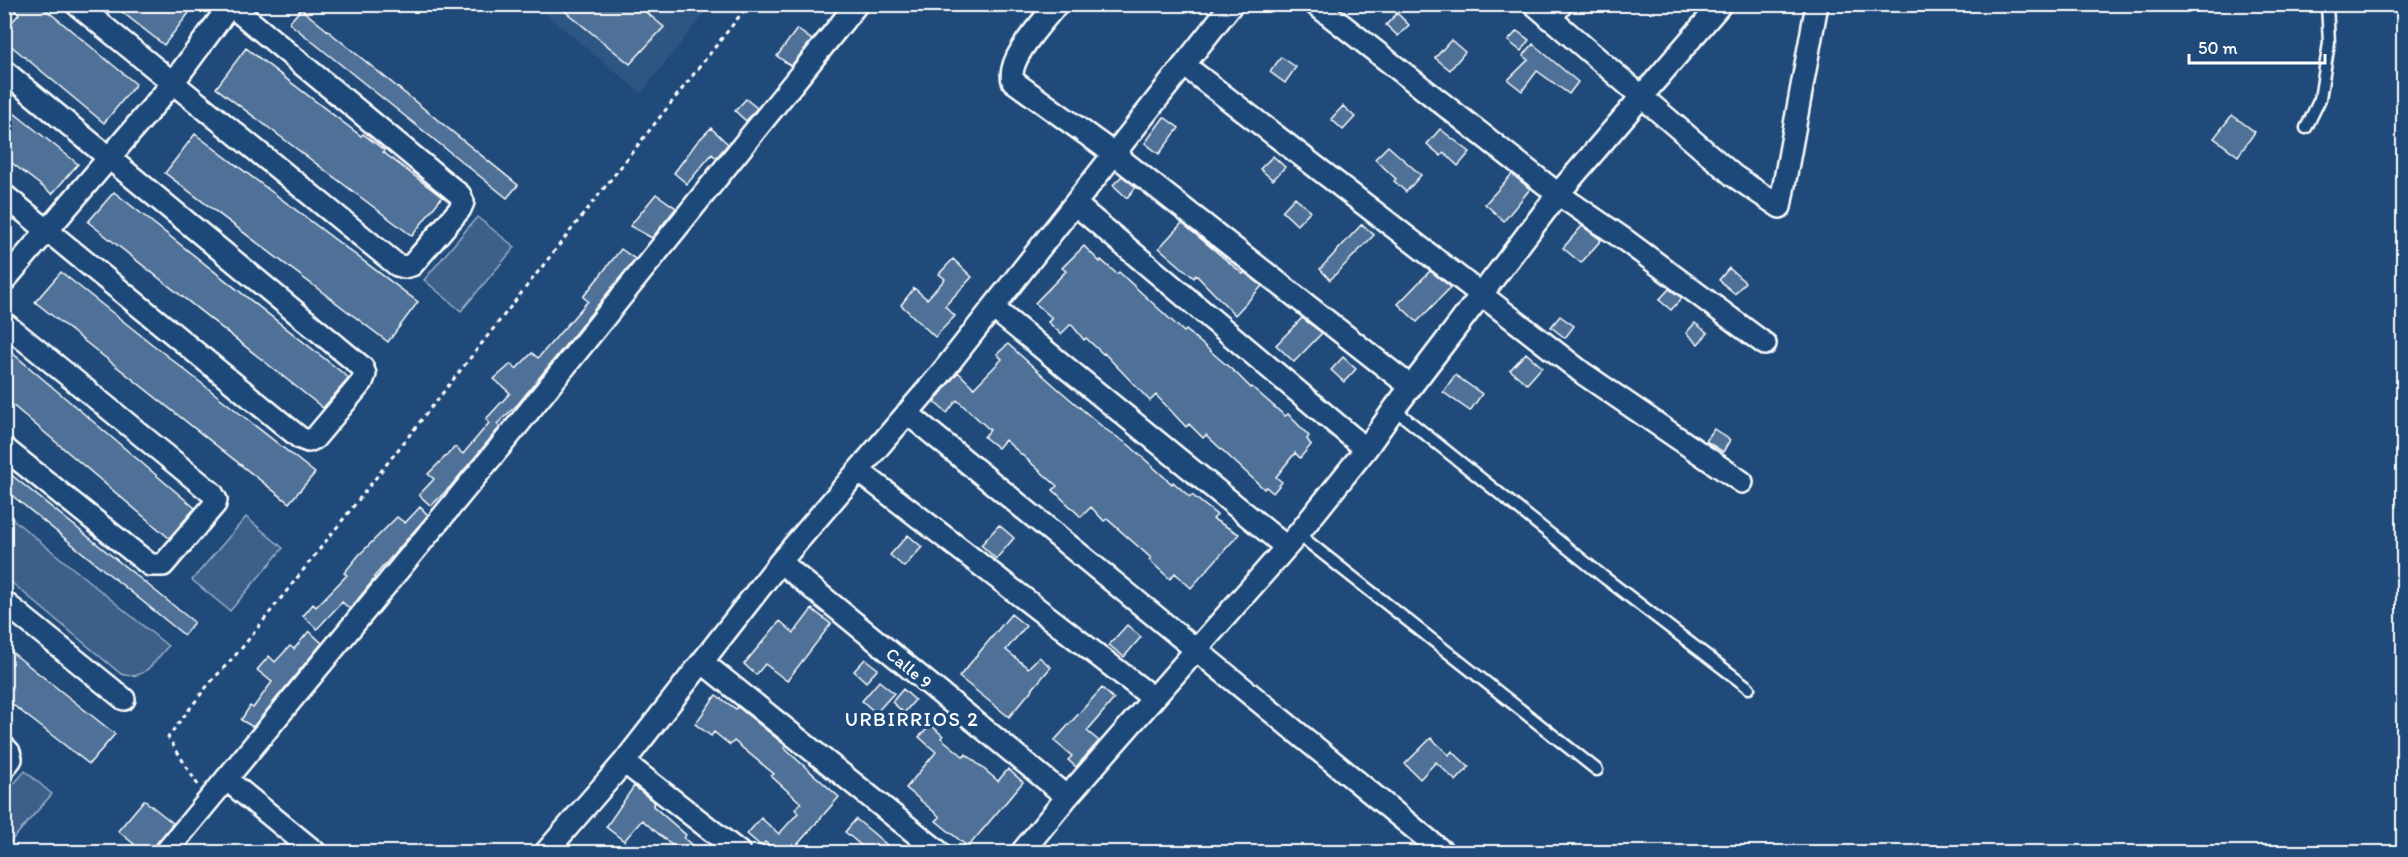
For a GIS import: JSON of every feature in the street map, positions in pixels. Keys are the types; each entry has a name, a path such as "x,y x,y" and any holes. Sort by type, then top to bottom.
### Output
{"street":[{"path":"4,281 172,84 230,5 460,195 463,202 460,209 412,265 400,267 172,84 75,4"},
{"path":"166,852 513,431 857,4"},
{"path":"1057,4 1016,58 1012,70 1013,81 1114,154 1411,387"},
{"path":"546,852 624,762 780,562 859,471 993,308 1232,4"},
{"path":"1315,4 1558,195 1673,274 1765,344"},
{"path":"1534,4 1556,12 1641,96 1734,176 1780,207 1816,4"},
{"path":"1022,852 1067,796 1291,540 1366,449 1558,195 1721,4"},
{"path":"1184,65 1584,374 1742,482"},
{"path":"4,70 362,367 365,374 362,382 312,440 300,438 4,195"},
{"path":"1075,204 1366,449"},
{"path":"993,308 1291,540"},
{"path":"4,323 212,493 216,500 215,504 163,565 150,565 4,448"},
{"path":"907,413 1443,852"},
{"path":"859,471 1153,698"},
{"name":"Calle 9","path":"780,562 1067,796"},
{"path":"4,602 124,699"},
{"path":"702,662 939,852"},
{"path":"4,747 11,759 4,768"},
{"path":"624,762 739,852"},
{"path":"226,779 315,852"}],"lane":[{"path":"2306,128 2320,99 2322,88 2329,43 2327,4"},
{"path":"1394,409 1605,578 1749,688"},
{"path":"1291,540 1597,770"}],"path":[{"path":"206,803 168,737 208,685 241,649 749,4"}],"shaded area":[{"path":"534,5 711,5 641,93"},
{"path":"477,217 515,247 461,311 424,280"},
{"path":"4,512 168,646 148,669 136,675 121,674 5,577"},
{"path":"246,517 283,548 230,611 192,580"},
{"path":"25,771 52,794 5,848 5,794"}],"building":[{"path":"7,4 39,4 136,84 104,123 4,40 4,31 19,14"},
{"path":"112,4 196,4 164,45"},
{"path":"556,4 636,4 664,27 630,64"},
{"path":"301,9 518,185 507,198 289,23"},
{"path":"1397,13 1409,25 1398,36 1386,25"},
{"path":"797,29 812,40 791,66 777,56"},
{"path":"1517,31 1529,40 1521,51 1508,41"},
{"path":"1451,40 1465,52 1450,70 1435,58"},
{"path":"1533,44 1578,82 1569,94 1537,71 1522,91 1508,80 1528,60 1523,56"},
{"path":"246,48 361,136 363,134 442,197 412,236 216,88"},
{"path":"1281,57 1296,67 1285,83 1270,72"},
{"path":"746,99 757,108 746,121 735,111"},
{"path":"4,105 78,164 52,194 4,157"},
{"path":"1343,106 1355,117 1343,130 1331,119"},
{"path":"2232,115 2255,132 2238,156 2214,138"},
{"path":"1164,117 1179,128 1159,154 1145,143"},
{"path":"711,128 728,144 716,158 712,154 687,184 674,173 697,142"},
{"path":"1440,129 1470,152 1458,166 1444,153 1441,156 1427,144"},
{"path":"195,134 418,302 388,342 165,173"},
{"path":"1388,146 1421,175 1406,192 1375,159"},
{"path":"1273,156 1285,167 1273,180 1260,169"},
{"path":"1512,174 1530,189 1504,221 1485,204"},
{"path":"1122,176 1136,187 1127,198 1113,185"},
{"path":"114,192 349,378 323,408 88,222"},
{"path":"656,194 676,208 652,238 630,226"},
{"path":"1295,197 1310,211 1297,225 1282,211"},
{"path":"1182,223 1243,274 1244,272 1262,286 1235,315 1196,275 1194,278 1159,248"},
{"path":"1362,224 1374,235 1330,280 1320,269"},
{"path":"1582,226 1601,240 1581,263 1563,248"},
{"path":"1084,246 1100,262 1101,260 1117,274 1119,272 1184,332 1186,330 1285,416 1288,414 1309,436 1307,439 1311,445 1300,458 1295,453 1276,477 1282,482 1273,493 1266,487 1264,489 1206,435 1203,438 1189,424 1186,427 1156,395 1150,401 1104,353 1086,338 1084,340 1071,324 1061,334 1048,322 1052,318 1035,303 1066,271 1062,268"},
{"path":"621,249 635,259 518,404 497,424 500,427 450,487 431,506 419,495 434,479 428,474 455,447 463,454 489,423 486,419 510,393 494,379 511,364 516,369 532,353 538,358 588,301 583,297"},
{"path":"953,259 972,277 945,306 955,316 935,337 901,305 914,288 927,299 945,279 939,274"},
{"path":"1729,268 1745,282 1735,294 1719,280"},
{"path":"1430,271 1451,287 1417,322 1398,304"},
{"path":"61,272 315,473 289,503 35,302"},
{"path":"1669,289 1682,298 1671,310 1659,300"},
{"path":"1560,316 1574,326 1565,338 1551,327"},
{"path":"1302,318 1322,333 1294,362 1276,345"},
{"path":"1695,323 1708,333 1698,344 1686,333"},
{"path":"1008,344 1172,484 1173,482 1190,497 1192,495 1217,515 1213,519 1239,534 1191,588 1175,573 1170,579 1149,560 1151,558 1107,519 1104,521 1091,507 1081,517 1053,490 1057,486 1005,440 998,448 984,437 990,430 957,400 947,413 934,402 958,372 974,388 1002,359 997,354"},
{"path":"4,346 195,508 169,538 4,398"},
{"path":"1526,353 1542,367 1527,384 1510,370"},
{"path":"1343,357 1356,369 1344,382 1331,370"},
{"path":"1455,375 1482,394 1470,411 1443,392"},
{"path":"1714,429 1730,440 1723,452 1706,441"},
{"path":"4,469 194,622 184,635 4,489"},
{"path":"420,507 428,515 374,577 350,609 342,602 317,629 303,616 313,604 316,607 347,575 344,573 359,555 397,517 405,523"},
{"path":"999,525 1014,538 996,559 981,545"},
{"path":"908,535 922,547 904,567 890,555"},
{"path":"812,609 831,624 787,681 765,664 756,675 744,664 780,621 794,633"},
{"path":"1011,614 1026,626 1006,650 1028,668 1039,657 1051,667 1009,717 959,677"},
{"path":"1127,625 1141,637 1124,657 1109,645"},
{"path":"309,631 322,643 253,727 241,720 250,706 253,708 272,682 257,670 269,656 275,662 290,646 294,649"},
{"path":"4,646 115,734 89,764 4,698"},
{"path":"865,659 878,669 866,682 854,671"},
{"path":"879,681 894,693 876,713 862,701"},
{"path":"1102,688 1114,699 1087,731 1099,741 1076,767 1068,760 1072,756 1054,741"},
{"path":"903,689 915,700 904,713 892,702"},
{"path":"716,695 736,709 738,707 786,746 784,748 839,797 797,845 806,852 777,852 765,842 761,846 747,834 761,818 779,834 798,813 795,809 801,803 771,776 774,774 734,741 730,745 714,732 711,736 695,724"},
{"path":"931,725 943,736 941,738 964,757 966,754 998,781 1008,769 1023,782 968,847 936,821 940,817 906,788 936,752 919,737"},
{"path":"1431,738 1449,755 1452,751 1469,767 1456,781 1436,762 1420,779 1405,764"},
{"path":"634,786 655,803 653,806 686,835 684,838 700,852 680,852 642,820 624,841 606,827"},
{"path":"144,800 173,823 156,844 153,852 127,852 134,844 118,831"},
{"path":"856,819 895,852 869,852 845,832"}],"district":[{"name":"URBIRRIOS 2","path":"912,719"}]}
